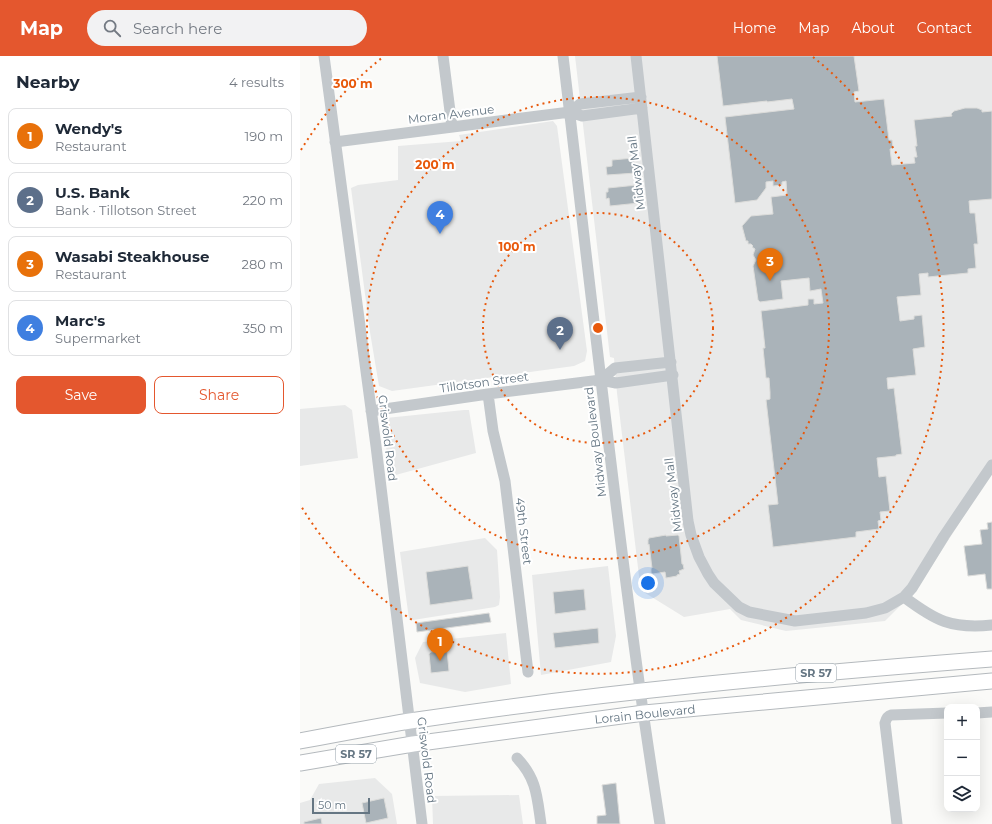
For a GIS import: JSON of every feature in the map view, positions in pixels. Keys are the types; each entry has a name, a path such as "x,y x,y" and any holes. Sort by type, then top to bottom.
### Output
{"highway":[{"name":"Lorain Boulevard","path":"300,740 512,707 711,683 992,659"},
{"name":"Lorain Boulevard","path":"300,763 413,744 644,713 992,681"}],"street":[{"name":"Griswold Road","path":"324,56 371,411 422,824"},
{"path":"443,56 452,127"},
{"name":"Midway Boulevard","path":"563,56 601,380 640,692 660,824"},
{"path":"636,56 641,97"},
{"name":"Moran Avenue","path":"570,112 580,104 641,97"},
{"name":"Midway Mall","path":"641,97 691,535 699,557 711,579 735,604 749,612 795,620 866,614 885,608 904,597 912,588 944,536 992,465"},
{"name":"Moran Avenue","path":"336,142 570,112 582,116 642,108"},
{"path":"601,380 615,368 671,362"},
{"name":"Tillotson Street","path":"371,411 488,394 601,380 616,383 673,375"},
{"name":"49th Street","path":"488,394 493,431 505,481 528,672"},
{"path":"904,597 924,612 939,620 955,625 992,626"},
{"path":"980,713 992,712"},
{"path":"896,824 885,723 887,717 891,715 944,713"},
{"path":"517,758 524,766 535,786 541,824"}],"shaded area":[{"path":"575,56 992,56 992,472 917,589 885,621 786,631 741,620 730,609 684,617 642,591 614,358 610,357"},
{"path":"553,121 557,126 587,351 585,361 574,366 392,391 379,386 370,332 351,188 358,185 398,180 398,146 461,141 459,135"},
{"path":"345,405 352,410 358,458 300,466 300,409"},
{"path":"469,410 476,453 392,476 388,461 383,424 386,418"},
{"path":"485,538 497,550 500,597 499,605 495,607 413,620 409,619 400,552"},
{"path":"608,566 616,636 611,662 541,675 532,575"},
{"path":"506,633 511,684 465,692 420,683 415,658 423,642"},
{"path":"375,778 392,794 397,824 300,824 300,803 310,800 319,784"},
{"path":"519,795 523,824 433,824 432,796"}],"building":[{"path":"717,56 854,56 859,91 854,92 855,102 884,99 889,140 892,140 893,148 890,149 892,165 915,163 914,157 917,157 915,146 917,146 914,120 952,116 951,114 954,111 965,108 977,108 982,110 982,112 992,111 992,199 969,201 970,213 975,213 978,244 974,244 976,268 968,269 968,273 928,277 928,273 919,274 921,295 897,297 900,321 914,319 914,316 922,315 925,347 913,349 916,375 887,378 888,389 894,388 902,454 877,458 879,477 886,476 890,511 880,512 881,520 878,521 879,529 856,532 856,537 773,547 768,505 778,504 766,400 770,399 770,392 769,378 766,378 763,348 765,348 761,311 808,305 808,299 814,299 814,304 823,303 821,289 810,291 809,278 781,281 783,299 760,302 758,300 753,266 756,260 753,255 755,249 751,244 748,244 748,241 746,241 742,226 751,216 773,214 771,197 787,195 786,181 782,182 782,185 773,186 773,181 766,182 766,188 757,200 735,203 725,117 794,109 792,99 723,106"},
{"path":"634,158 636,173 607,175 606,167 612,166 612,160"},
{"path":"637,185 639,203 610,206 609,198 606,199 606,192 608,192 608,188"},
{"path":"992,522 992,589 987,589 985,574 968,576 964,546 982,544 980,530 988,529 987,523"},
{"path":"666,535 679,536 682,564 684,569 679,571 680,574 677,576 666,578 665,572 651,573 652,568 648,540 649,538"},
{"path":"468,566 473,599 430,605 426,572"},
{"path":"584,589 586,610 555,614 553,592"},
{"path":"489,613 491,622 417,632 416,623"},
{"path":"598,628 599,643 555,648 553,633"},
{"path":"447,650 449,671 431,673 429,654 431,652"},
{"path":"616,783 620,824 597,824 597,816 606,815 602,785"},
{"path":"384,798 388,818 366,823 362,803"},
{"path":"321,818 322,824 304,824 304,822"}],"place":[{"name":"Marc's","path":"440,234"},
{"name":"Wasabi Steakhouse","path":"770,281"},
{"name":"U.S. Bank","path":"560,350"},
{"name":"Wendy's","path":"440,661"}]}
